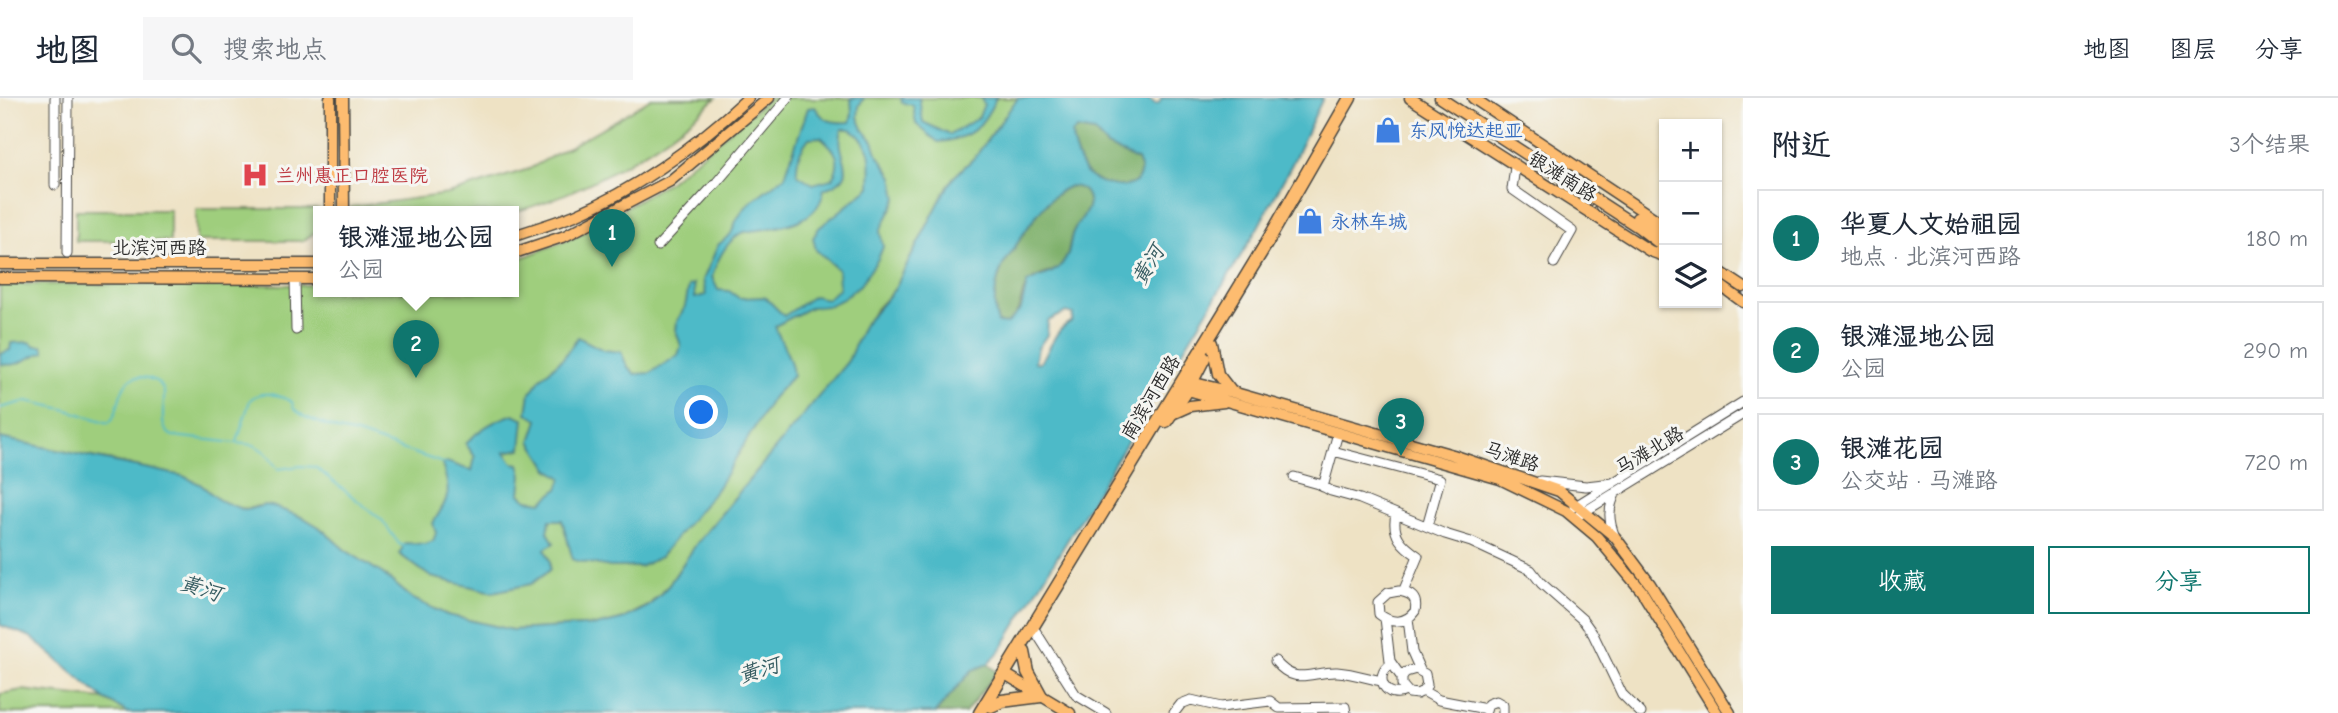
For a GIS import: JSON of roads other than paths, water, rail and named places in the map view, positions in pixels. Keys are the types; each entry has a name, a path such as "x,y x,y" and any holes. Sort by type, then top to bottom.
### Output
{"highway":[{"name":"南滨河西路","path":"1007,676 1149,445 1171,414 1185,385 1350,98"},
{"name":"南滨河西路","path":"986,711 1212,343 1356,98"},
{"path":"986,711 1002,701 1041,696 1028,672 1024,652"}],"main road":[{"path":"330,98 330,206"},
{"path":"343,98 344,206"},
{"path":"519,234 576,215 648,176 694,144 748,98"},
{"path":"519,251 565,236 670,181 769,98"},
{"name":"银滩南路","path":"1410,98 1515,167 1659,254"},
{"path":"1440,98 1639,224 1659,233"},
{"path":"1452,98 1639,224 1662,245"},
{"name":"银滩南路","path":"1473,98 1659,222"},
{"name":"北滨河西路","path":"0,264 313,264"},
{"path":"1722,273 1743,287"},
{"name":"北滨河西路","path":"0,278 313,279"},
{"path":"1722,287 1743,302"},
{"path":"1171,414 1190,406 1231,397 1218,374 1212,343"},
{"name":"马滩路","path":"1185,385 1528,479 1559,491 1615,537 1650,584 1730,713"},
{"name":"马滩路","path":"1231,397 1338,433 1500,480 1570,515 1597,537 1641,590 1717,713"},
{"path":"1007,676 1070,713"}],"street":[{"path":"55,98 55,185"},
{"path":"66,253 68,98"},
{"path":"658,246 788,98"},
{"path":"1515,167 1512,189 1572,231 1554,263"},
{"path":"295,279 296,330"},
{"name":"马滩北路","path":"1570,515 1743,402"},
{"name":"马滩北路","path":"1616,486 1743,414"},
{"path":"1323,487 1338,433"},
{"path":"1333,451 1440,479 1427,526"},
{"path":"1294,477 1471,542 1531,570 1541,583 1583,620 1593,634 1622,694 1641,713"},
{"path":"1528,479 1586,486 1616,486 1609,513 1615,537"},
{"path":"1396,515 1394,526 1399,540 1405,548 1419,556 1403,592"},
{"path":"1388,593 1410,593 1416,601 1415,611 1408,618 1397,622 1385,618 1378,610 1380,599 1388,593"},
{"path":"1385,618 1387,651 1391,664 1402,678 1406,691 1413,694 1423,691 1427,678 1412,652 1408,618"},
{"path":"1036,632 1076,695 1105,713"},
{"path":"1275,662 1296,676 1337,672 1381,681"},
{"path":"1391,664 1383,671 1381,681 1391,693 1401,694 1406,691"},
{"path":"1402,678 1409,670 1420,670"},
{"path":"1423,691 1438,700 1486,711 1490,702 1496,701 1503,705 1503,713"},
{"path":"1174,713 1181,704 1191,700 1220,707 1270,701 1279,708 1345,707 1346,713"}],"water":[{"path":"851,98 864,98 859,106 858,117 893,177 897,198 880,231 883,247 878,259 860,285 841,300 828,306 811,307 775,326 793,376 773,397 717,489 660,557 640,567 610,567 573,560 562,520 550,520 548,532 554,543 545,549 550,570 531,584 493,592 431,577 399,554 405,543 425,544 433,541 436,533 433,523 443,507 448,489 442,465 447,462 472,471 475,457 466,444 482,429 500,419 514,414 524,419 521,449 505,452 513,463 519,464 522,475 520,494 527,500 542,502 558,489 562,478 549,469 531,441 538,420 527,413 530,393 541,378 564,357 578,337 603,350 621,352 627,366 635,374 650,373 678,355 681,346 676,331 677,321 685,307 689,286 694,284 695,298 706,295 703,280 718,245 731,234 737,219 749,203 785,176 808,108 815,107 822,116 834,122 850,122","holes":["842,129 851,129 864,141 870,154 870,187 819,228 813,238 816,250 838,270 839,288 827,299 814,296 784,316 765,297 739,298 729,291 718,290 712,277 722,254 733,239 745,232 800,220 816,208 824,189 843,178 846,172 840,139","821,137 834,151 837,166 832,179 813,184 797,174 797,164 809,138"]},
{"path":"901,98 919,98 923,122 950,135 979,117 984,104 981,98 996,98 986,117 974,130 959,138 938,142 916,124 913,105 902,103"},
{"name":"黄河","path":"1018,98 1147,98 1156,104 1161,98 1323,98 1257,229 1000,651 988,664 972,670 935,713 129,713 104,699 31,637 0,625 0,438 183,476 200,484 219,500 239,508 246,510 264,505 272,506 304,518 319,527 345,550 383,574 413,599 447,615 512,630 600,625 621,620 649,606 668,586 697,543 848,361 863,326 894,290 953,178 975,157","holes":["1077,129 1094,132 1107,146 1137,160 1141,170 1136,182 1127,186 1116,186 1089,176 1073,144 1072,134","1070,186 1078,187 1084,191 1089,202 1074,230 1066,258 1054,271 1027,283 1021,309 1007,324 998,323 995,294 1003,265 1041,209 1060,191","1066,312 1073,314 1072,321 1056,336 1044,357 1039,363 1035,362 1038,348 1047,335 1048,321"]},
{"path":"30,342 35,346 43,346 45,352 19,363 0,364 0,354 10,350 11,343"}],"waterway":[{"path":"0,408 27,401 109,423 114,417 125,385 137,377 148,378 162,386 163,423 168,433 173,436 254,445 265,452 278,469 315,467 382,520 399,544 406,547"},
{"path":"237,442 250,400 259,395 270,394 292,402 294,409 305,417 446,464"}],"place":[{"name":"东风悦达起亚","path":"1388,130"},
{"name":"兰州惠正口腔医院","path":"255,175"},
{"name":"永林车城","path":"1310,221"},
{"name":"华夏人文始祖园","path":"612,267"},
{"name":"银滩湿地公园","path":"416,378"},
{"name":"银滩花园","path":"1401,456"}]}
